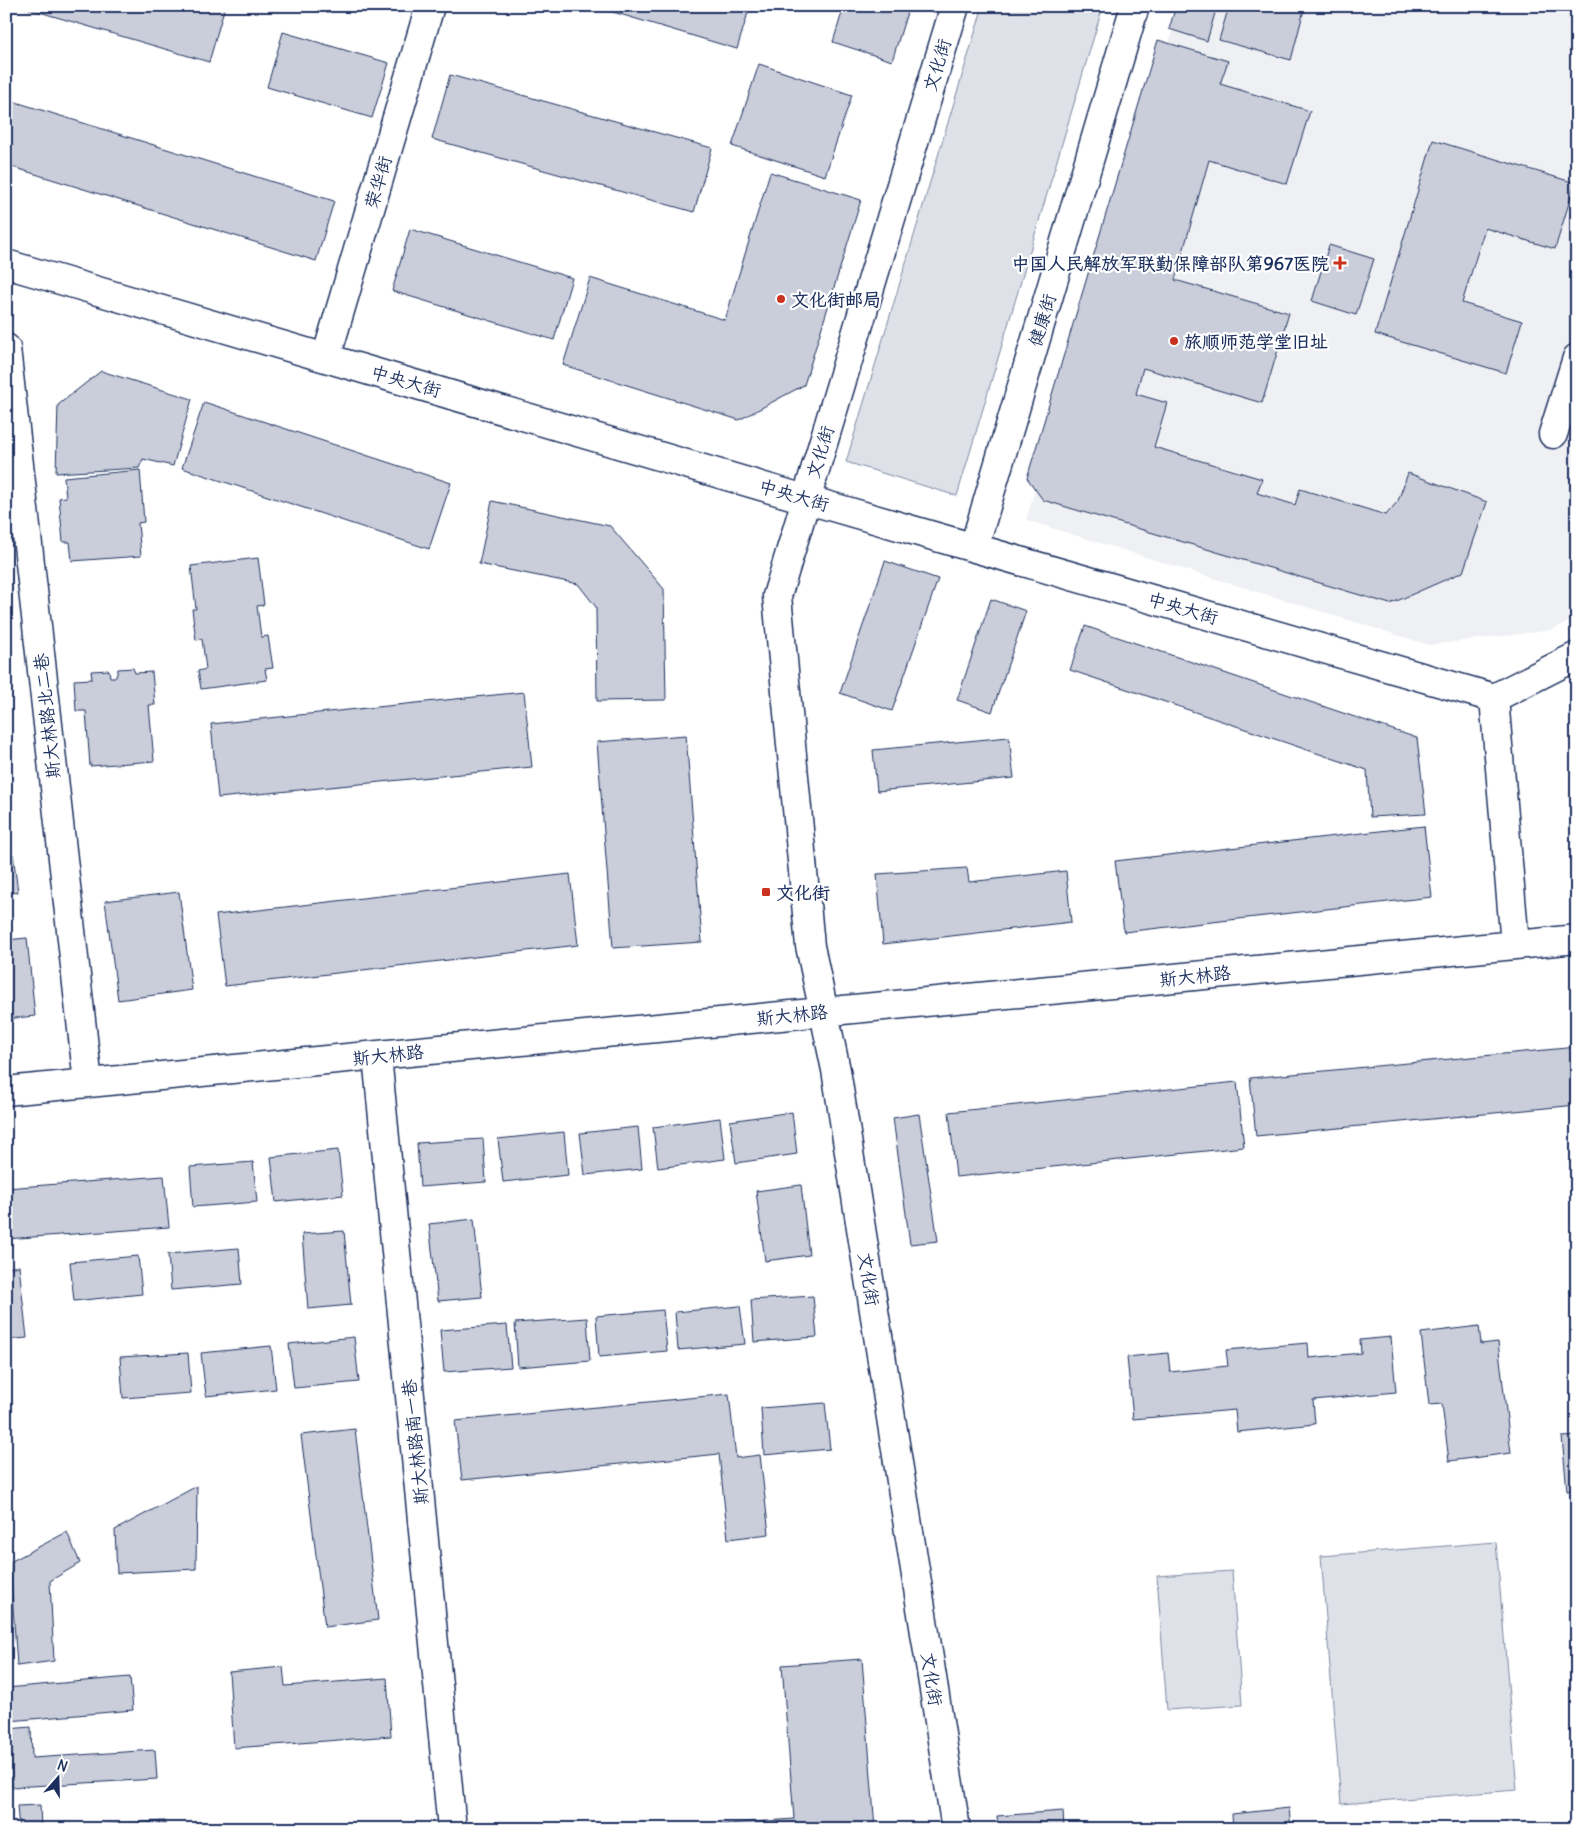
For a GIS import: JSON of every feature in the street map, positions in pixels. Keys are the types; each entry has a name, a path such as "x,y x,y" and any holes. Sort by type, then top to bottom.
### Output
{"street":[{"name":"荣华街","path":"326,358 430,6"},
{"name":"文化街","path":"955,6 777,596 810,946 836,1070 956,1829"},
{"name":"健康街","path":"974,547 1135,6"},
{"name":"中央大街","path":"6,264 805,499 1494,698"},
{"name":"斯大林路北二巷","path":"6,348 88,1084"},
{"path":"1553,434 1577,358"},
{"path":"1515,945 1494,698 1577,656"},
{"name":"斯大林路","path":"6,1091 1577,939"},
{"name":"斯大林路南一巷","path":"377,1056 452,1829"}],"shaded area":[{"path":"983,6 1103,6 957,496 846,462"},
{"name":"中国人民解放军联勤保障部队第967医院","path":"1180,6 1577,6 1577,618 1552,630 1429,645 1026,520"},
{"path":"1496,1542 1517,1790 1341,1804 1321,1556"},
{"path":"1232,1571 1242,1705 1167,1710 1157,1576"}],"building":[{"path":"19,6 225,6 209,62"},
{"path":"593,6 750,6 737,49"},
{"path":"844,6 909,6 892,61 833,42"},
{"path":"1176,6 1217,6 1207,41 1169,29"},
{"path":"1229,6 1305,6 1291,60 1219,40"},
{"path":"283,32 389,63 372,118 267,87"},
{"name":"旅顺师范学堂旧址","path":"1158,40 1228,61 1220,84 1310,111 1287,184 1209,160 1175,280 1289,313 1262,403 1143,368 1136,394 1167,403 1154,447 1262,479 1257,493 1295,505 1300,489 1386,515 1398,501 1408,473 1487,502 1463,572 1390,604 1043,500 1027,478"},
{"path":"759,64 852,95 825,176 732,146"},
{"path":"450,75 712,148 694,212 432,139"},
{"path":"6,99 334,201 316,261 6,165"},
{"path":"1433,140 1575,183 1555,249 1485,228 1462,303 1522,321 1506,373 1375,334"},
{"name":"文化街邮局","path":"770,172 861,200 804,385 739,420 563,365 590,278 725,320"},
{"path":"410,229 572,278 554,340 392,291"},
{"path":"1329,245 1374,259 1356,315 1312,301"},
{"path":"101,371 192,399 173,466 143,459 139,468 56,473 58,405"},
{"path":"204,402 451,483 429,549 182,468"},
{"path":"140,470 144,522 138,523 141,556 72,561 70,542 63,542 59,498 66,497 64,477"},
{"path":"492,501 610,526 664,589 666,700 597,701 596,607 578,584 479,564"},
{"path":"258,558 264,605 257,606 261,637 268,636 273,668 265,669 267,680 201,689 198,671 206,669 202,639 196,640 192,609 196,609 191,566"},
{"path":"885,561 938,579 892,711 840,693"},
{"path":"991,599 1026,611 992,712 957,700"},
{"path":"1085,626 1417,738 1426,814 1370,817 1367,770 1070,670"},
{"path":"133,668 135,673 152,672 155,705 149,705 154,761 90,766 86,711 76,711 74,680 92,679 91,671 109,670 110,677 116,677 118,669"},
{"path":"524,692 532,767 218,798 211,724"},
{"path":"686,735 702,942 613,948 597,742"},
{"path":"1009,737 1014,778 877,791 873,750"},
{"path":"1424,826 1432,897 1124,932 1115,861"},
{"path":"13,854 18,892 6,894 6,855"},
{"path":"967,868 969,882 1066,871 1071,922 883,944 877,874"},
{"path":"570,874 578,945 225,986 216,915"},
{"path":"179,892 192,990 118,1000 105,901"},
{"path":"27,938 35,1016 6,1019 6,940"},
{"path":"1577,1047 1577,1105 1256,1136 1250,1078"},
{"path":"1237,1082 1244,1147 956,1177 949,1112"},
{"path":"792,1112 797,1154 736,1163 730,1121"},
{"path":"919,1114 938,1241 910,1244 893,1118"},
{"path":"720,1118 725,1159 658,1168 653,1127"},
{"path":"638,1127 642,1169 585,1175 580,1133"},
{"path":"564,1132 568,1175 503,1182 498,1139"},
{"path":"483,1139 486,1182 420,1187 417,1143"},
{"path":"338,1150 343,1195 276,1202 271,1157"},
{"path":"253,1162 257,1202 193,1207 190,1167"},
{"path":"164,1176 169,1227 6,1239 6,1188"},
{"path":"801,1185 809,1255 765,1261 756,1191"},
{"path":"474,1219 482,1297 438,1301 429,1224"},
{"path":"344,1231 351,1305 308,1309 302,1234"},
{"path":"239,1248 242,1284 171,1290 168,1254"},
{"path":"138,1256 142,1294 74,1301 70,1262"},
{"path":"19,1266 27,1338 6,1340 6,1268"},
{"path":"813,1296 817,1337 754,1342 751,1300"},
{"path":"740,1306 745,1344 678,1350 675,1312"},
{"path":"663,1310 667,1351 599,1357 596,1316"},
{"path":"587,1318 590,1361 518,1367 515,1323"},
{"path":"507,1325 511,1367 444,1372 440,1330"},
{"path":"1479,1326 1481,1344 1498,1342 1511,1453 1449,1461 1442,1404 1429,1405 1421,1333"},
{"path":"354,1337 359,1382 294,1388 289,1344"},
{"path":"1391,1337 1396,1392 1313,1400 1315,1424 1237,1432 1235,1410 1133,1419 1127,1357 1168,1353 1170,1372 1228,1366 1226,1350 1308,1343 1309,1358 1361,1353 1360,1340"},
{"path":"271,1346 276,1389 206,1396 201,1353"},
{"path":"188,1353 191,1393 123,1398 120,1357"},
{"path":"729,1394 736,1458 760,1455 769,1534 728,1539 719,1454 462,1480 455,1421"},
{"path":"825,1403 830,1449 764,1455 761,1408"},
{"path":"355,1429 378,1620 325,1627 301,1435"},
{"path":"1577,1436 1577,1490 1567,1491 1562,1437"},
{"path":"197,1486 196,1569 117,1573 115,1530"},
{"path":"67,1532 80,1563 50,1581 54,1661 17,1666 10,1562"},
{"path":"862,1659 875,1829 660,1829 794,1819 782,1665"},
{"path":"283,1667 285,1686 387,1678 391,1736 234,1748 229,1672"},
{"path":"130,1677 133,1710 9,1721 6,1688"},
{"path":"31,1727 32,1758 155,1750 157,1779 12,1787 8,1729"},
{"path":"40,1805 41,1828 165,1821 165,1829 19,1829 17,1806"},
{"path":"1289,1808 1291,1829 1233,1829 1232,1814"},
{"path":"1063,1811 1064,1829 998,1829 997,1816"}],"place":[{"name":"中国人民解放军联勤保障部队第967医院","path":"1340,263"},
{"name":"文化街邮局","path":"781,299"},
{"name":"旅顺师范学堂旧址","path":"1174,341"},
{"name":"文化街","path":"766,892"}]}
